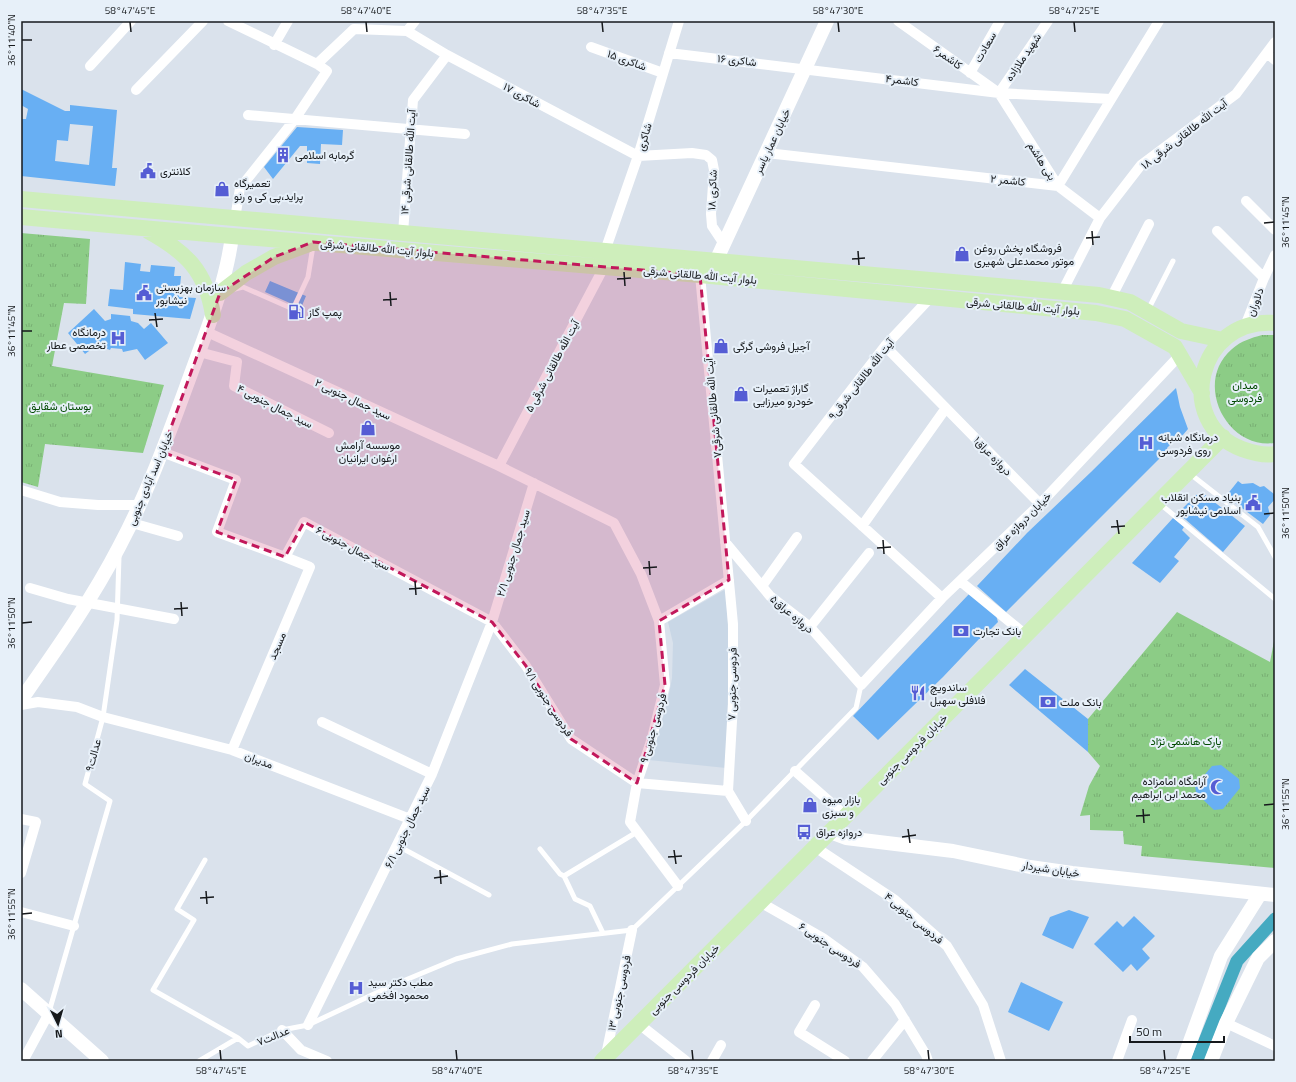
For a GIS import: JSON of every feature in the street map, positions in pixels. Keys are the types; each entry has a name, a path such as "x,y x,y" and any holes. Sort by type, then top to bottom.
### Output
{"main road":[{"name":"بلوار آیت الله طالقانی شرقی","path":"21,199 403,233 605,259 700,275 1096,313 1125,319 1175,348 1202,393"},
{"name":"بلوار آیت الله طالقانی شرقی","path":"21,217 314,242 605,259 716,261 1099,295 1130,302 1181,331 1223,340"},
{"path":"232,236 235,219"},
{"path":"142,228 172,245 191,263 200,275 210,294 213,315"},
{"path":"220,293 246,273 274,256 314,242"},
{"path":"1275,324 1264,322 1245,326 1223,340 1213,351 1206,364 1202,378 1202,393 1205,410 1212,425 1223,437 1237,447 1253,453 1275,454"},
{"name":"خیابان فردوسی جنوبی","path":"604,1059 1223,437"}],"street":[{"path":"90,66 132,21"},
{"path":"136,90 202,21"},
{"path":"228,21 274,45 317,64 327,71 295,119 240,188 235,219"},
{"path":"274,45 288,21"},
{"path":"317,64 354,29 407,31 415,21"},
{"name":"شاکری","path":"605,259 679,21"},
{"name":"خیابان عمار یاسر","path":"716,261 827,21"},
{"name":"کاشمر۶","path":"898,21 999,93"},
{"name":"سعادت","path":"970,73 1000,21"},
{"name":"شهید ملازاده","path":"999,93 1048,21"},
{"path":"1058,186 1159,21"},
{"name":"شاکری ۱۷","path":"407,31 447,55 638,156"},
{"name":"آیت الله طالقانی شرقی ۱۸","path":"1062,292 1100,218 1141,165 1236,94 1271,57 1275,42"},
{"name":"شاکری ۱۵","path":"591,47 663,73"},
{"name":"شاکری ۱۶","path":"669,53 805,68"},
{"name":"آیت الله طالقانی شرقی ۱۴","path":"403,233 413,100 447,55"},
{"name":"کاشمر۴","path":"805,68 999,93 1111,99"},
{"name":"بنی هاشم","path":"999,93 1058,186 1100,218"},
{"path":"248,115 465,134"},
{"name":"شاکری ۱۸","path":"638,156 692,153 710,157 714,170 711,214 712,226 724,244"},
{"name":"کاشمر ۲","path":"767,153 1058,186"},
{"path":"1246,201 1275,230"},
{"path":"1111,298 1149,224"},
{"path":"1217,231 1264,278"},
{"name":"خیابان اسد آبادی جنوبی","path":"21,700 87,603 132,523 162,452 213,315 220,293 232,236"},
{"name":"دلاوران","path":"1245,326 1275,255"},
{"name":"آیت الله طالقانی شرقی ۵","path":"499,466 605,259"},
{"name":"آیت الله طالقانی شرقی۷","path":"700,275 726,542"},
{"name":"آیت الله طالقانی شرقی۹","path":"862,526 794,464 885,346 931,297"},
{"name":"سید جمال جنوبی ۲","path":"207,332 499,466"},
{"name":"دروازه عراق۱","path":"885,346 1040,504"},
{"name":"سید جمال جنوبی ۴","path":"199,352 237,362 234,386 329,433"},
{"name":"خیابان دروازه عراق","path":"861,685 942,598 1040,504 1180,355"},
{"path":"942,598 862,526 946,408"},
{"path":"162,452 236,480 217,532 285,557"},
{"name":"فردوسی جنوبی ۹","path":"499,466 614,523 642,574 659,621 665,685 652,738 637,783 630,822 678,886"},
{"name":"سید جمال جنوبی ۲/۱","path":"492,622 534,483"},
{"path":"21,490 60,502 98,505 140,505"},
{"name":"سید جمال جنوبی ۶","path":"285,557 304,522 492,622"},
{"path":"132,523 178,536"},
{"path":"762,586 797,537"},
{"name":"فردوسی جنوبی ۷","path":"726,542 733,624 733,704 728,791"},
{"name":"دروازه عراق۵","path":"726,542 770,596 810,627 861,685"},
{"path":"810,627 869,553"},
{"name":"مسجد","path":"232,750 310,567 285,557"},
{"path":"659,621 729,580"},
{"path":"960,581 1026,635"},
{"path":"30,588 87,603 174,619"},
{"name":"سید جمال جنوبی ۶/۱","path":"308,1025 398,846 432,774 492,622"},
{"name":"فردوسی جنوبی ۹/۱","path":"492,622 526,666 571,739 637,783"},
{"name":"مدیران","path":"21,705 38,702 77,707 103,717 232,750 410,819"},
{"path":"322,722 432,774"},
{"path":"795,771 846,816"},
{"path":"637,783 728,791 746,821"},
{"path":"21,819 36,822 21,873"},
{"name":"خیابان شیردار","path":"830,832 846,838 953,851 1030,867 1072,873 1275,895"},
{"name":"فردوسی جنوبی ۴","path":"815,847 895,900 947,946 983,1005 1001,1061"},
{"path":"1183,1061 1221,956 1260,894"},
{"name":"فردوسی جنوبی ۶","path":"760,902 823,938 863,967 895,1004 926,1055 928,1061"},
{"path":"21,912 74,926"},
{"name":"فردوسی جنوبی ۱۳","path":"604,1059 632,930"},
{"path":"1211,1061 1226,1023 1258,958 1275,941"},
{"path":"21,989 102,1061"},
{"path":"815,1005 799,1032 845,1061"},
{"path":"22,1061 49,1013"},
{"path":"872,1061 905,1020"},
{"path":"1117,1061 1132,1020"},
{"path":"1226,1023 1275,1046"},
{"path":"639,1024 686,1061"},
{"path":"282,1030 301,1050 328,1061"},
{"path":"712,1061 721,1045"}],"lane":[{"path":"220,293 243,286 293,309 308,277 314,242"},
{"path":"1148,311 1173,261"},
{"path":"1188,472 1258,527 1275,557"},
{"path":"1158,502 1275,599"},
{"name":"عدالت۹","path":"49,1013 110,801 86,784 103,717 117,608 119,548"},
{"path":"632,930 746,821 856,708 861,685"},
{"path":"564,876 637,832"},
{"path":"398,846 489,895"},
{"path":"540,849 560,874 564,876 575,899 590,906 603,934"},
{"path":"199,1061 238,1038 154,990 194,920 177,909 205,860"},
{"name":"عدالت۷","path":"238,1038 248,1046 282,1030 308,1025 391,986 456,959 512,944 632,930"}],"highlighted area":[{"path":"313,242 700,275 729,580 659,621 665,685 637,783 571,739 526,666 492,622 304,522 285,557 217,532 236,480 162,452 220,293 274,257"}],"shaded area":[{"path":"726,589 729,649 726,768 649,760 667,705 672,678 673,643 668,622"}],"green space":[{"name":"بوستان شقایق","path":"21,233 90,239 86,304 64,303 52,366 164,385 143,453 45,444 38,487 21,482"},
{"name":"میدان فردوسی","path":"1262,335 1275,335 1275,443 1257,442 1242,436 1230,425 1220,411 1216,395 1215,379 1221,363 1232,349 1239,344"},
{"name":"پارک هاشمی نژاد","path":"1177,612 1270,662 1275,636 1275,868 1141,856 1142,846 1124,844 1123,831 1090,830 1090,815 1080,816 1089,786 1100,766 1088,752 1088,719"}],"building":[{"path":"21,89 65,111 70,111 70,105 117,110 112,168 117,168 115,186 21,176 21,119 26,119 28,109 21,105","holes":["70,124 93,126 89,165 55,161 57,140 68,141"]},
{"name":"گرمابه اسلامی","path":"297,127 343,130 342,145 321,144 320,164 307,163 307,146 300,146 273,179 264,167"},
{"name":"سازمان بهزیستی نیشابور","path":"125,262 141,264 140,271 150,272 151,265 175,267 174,276 181,276 179,297 196,298 190,319 133,314 133,309 108,306 110,289 123,290"},
{"path":"270,281 306,296 301,308 265,292"},
{"name":"درمانگاه تخصصی عطار","path":"94,309 105,321 111,319 111,314 130,316 131,321 138,323 144,329 151,323 168,343 145,360 137,349 123,352 122,349 111,348 110,350 97,345 85,354 68,333"},
{"path":"1176,388 1180,407 1188,429 1177,442 1175,440 1167,448 1168,450 1006,612 977,586 1027,533"},
{"name":"بنیاد مسکن انقلاب اسلامی نیشابور","path":"1238,481 1242,484 1253,483 1260,487 1264,486 1274,494 1275,499 1268,507 1270,515 1263,524 1226,496"},
{"path":"1204,494 1245,526 1223,552 1178,513 1196,495"},
{"path":"1173,518 1184,527 1182,530 1190,538 1174,557 1179,561 1160,583 1132,563"},
{"path":"970,593 996,615 998,622 981,639 979,639 943,677 878,740 853,716"},
{"name":"بانک ملت","path":"1025,669 1088,719 1088,752 1009,685"},
{"name":"آرامگاه امامزاده محمد ابن ابراهیم","path":"1221,765 1239,779 1240,788 1223,809 1214,810 1196,793 1195,786 1212,766"},
{"path":"1069,910 1089,917 1073,949 1042,935 1050,917"},
{"path":"1134,916 1155,936 1142,949 1150,958 1137,971 1131,964 1123,972 1094,944 1117,921 1123,927"},
{"path":"1021,982 1063,1002 1049,1031 1008,1012"}],"waterway":[{"path":"1197,1061 1237,961 1275,919"}],"place":[{"name":"گرمابه اسلامی","path":"283,155"},
{"name":"کلانتری","path":"148,171"},
{"name":"تعمیرگاه پراید،پی کی و رنو","path":"222,189"},
{"name":"فروشگاه پخش روغن موتور محمدعلی شهیری","path":"962,254"},
{"name":"سازمان بهزیستی نیشابور","path":"144,293"},
{"name":"پمپ گاز","path":"296,312"},
{"name":"درمانگاه تخصصی عطار","path":"118,338"},
{"name":"آجیل فروشی گرگی","path":"721,346"},
{"name":"گاراژ تعمیرات خودرو میرزایی","path":"741,394"},
{"name":"موسسه آرامش ارغوان ایرانیان","path":"368,428"},
{"name":"درمانگاه شبانه روی فردوسی","path":"1146,443"},
{"name":"بنیاد مسکن انقلاب اسلامی نیشابور","path":"1253,503"},
{"name":"بانک تجارت","path":"961,631"},
{"name":"ساندویچ فلافلی سهیل","path":"918,693"},
{"name":"بانک ملت","path":"1048,702"},
{"name":"آرامگاه امامزاده محمد ابن ابراهیم","path":"1218,787"},
{"name":"بازار میوه و سبزی","path":"810,805"},
{"name":"دروازه عراق","path":"804,832"},
{"name":"مطب دکتر سید محمود افخمی","path":"356,988"}]}
